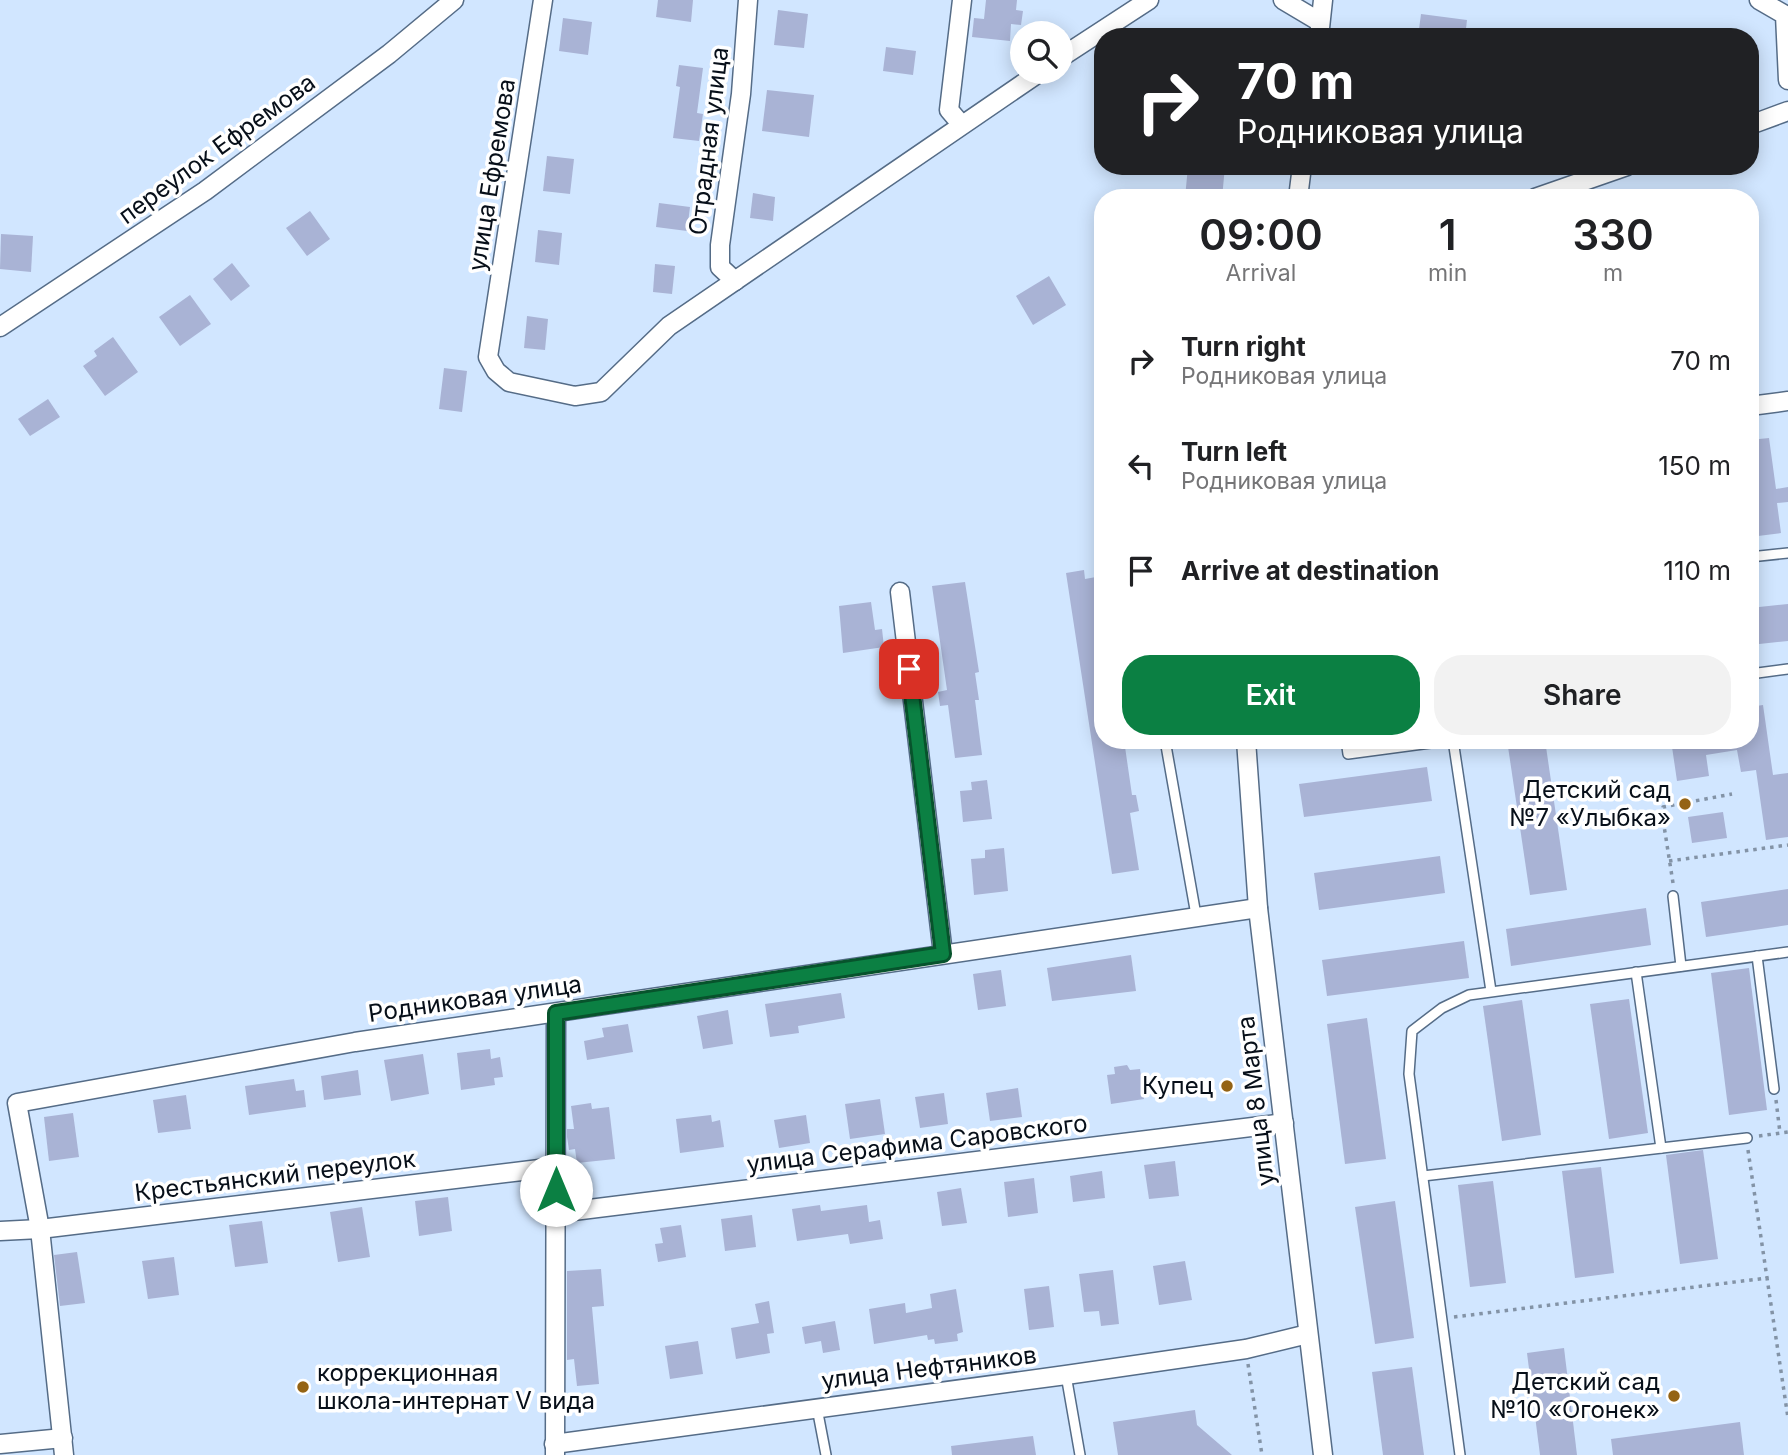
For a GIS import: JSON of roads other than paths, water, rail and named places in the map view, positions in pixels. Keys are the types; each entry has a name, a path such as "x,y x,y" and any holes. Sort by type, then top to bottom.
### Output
{"street":[{"name":"переулок Ефремова","path":"0,327 205,191 389,54 454,0"},
{"name":"улица Ефремова","path":"543,0 488,357 496,370 509,382 575,396 601,392 669,327 735,281"},
{"name":"Отрадная улица","path":"735,281 720,267 720,245 741,94 748,0"},
{"path":"961,124 949,110 962,0"},
{"path":"1106,28 1149,0"},
{"path":"1283,0 1319,28"},
{"path":"1320,28 1323,0"},
{"path":"1759,0 1785,15 1788,80"},
{"path":"1073,50 1094,36"},
{"path":"735,281 1022,84"},
{"path":"1759,122 1788,111"},
{"path":"1561,189 1602,175"},
{"path":"1759,405 1788,401"},
{"path":"900,592 943,954"},
{"name":"улица 8 Марта","path":"1247,749 1258,908 1323,1455"},
{"name":"Родниковая улица","path":"40,1229 17,1103 355,1042 1196,915 1258,908"},
{"path":"554,1449 556,1013"},
{"name":"улица Серафима Саровского","path":"556,1213 1284,1123"},
{"name":"Крестьянский переулок","path":"0,1231 40,1229 556,1167"},
{"path":"0,1444 63,1447 40,1229"},
{"name":"улица Нефтяников","path":"554,1449 817,1408 1246,1349 1308,1334"}],"lane":[{"path":"1759,556 1788,553"},
{"path":"1759,673 1788,669"},
{"path":"1167,749 1196,915"},
{"path":"1347,749 1348,754 1386,749"},
{"path":"1454,749 1491,991"},
{"path":"1673,896 1681,966"},
{"path":"1460,1455 1409,1074 1412,1031 1442,1008 1468,995 1788,951"},
{"path":"1757,956 1775,1093"},
{"path":"1636,972 1661,1148"},
{"path":"1423,1176 1746,1138"},
{"path":"1066,1375 1080,1455"},
{"path":"817,1408 825,1455"}],"place":[{"name":"Детский сад №7 «Улыбка»","path":"1685,804"},
{"name":"Купец","path":"1227,1086"},
{"name":"коррекционная школа-интернат V вида","path":"303,1387"},
{"name":"Детский сад №10 «Огонек»","path":"1674,1396"}]}
